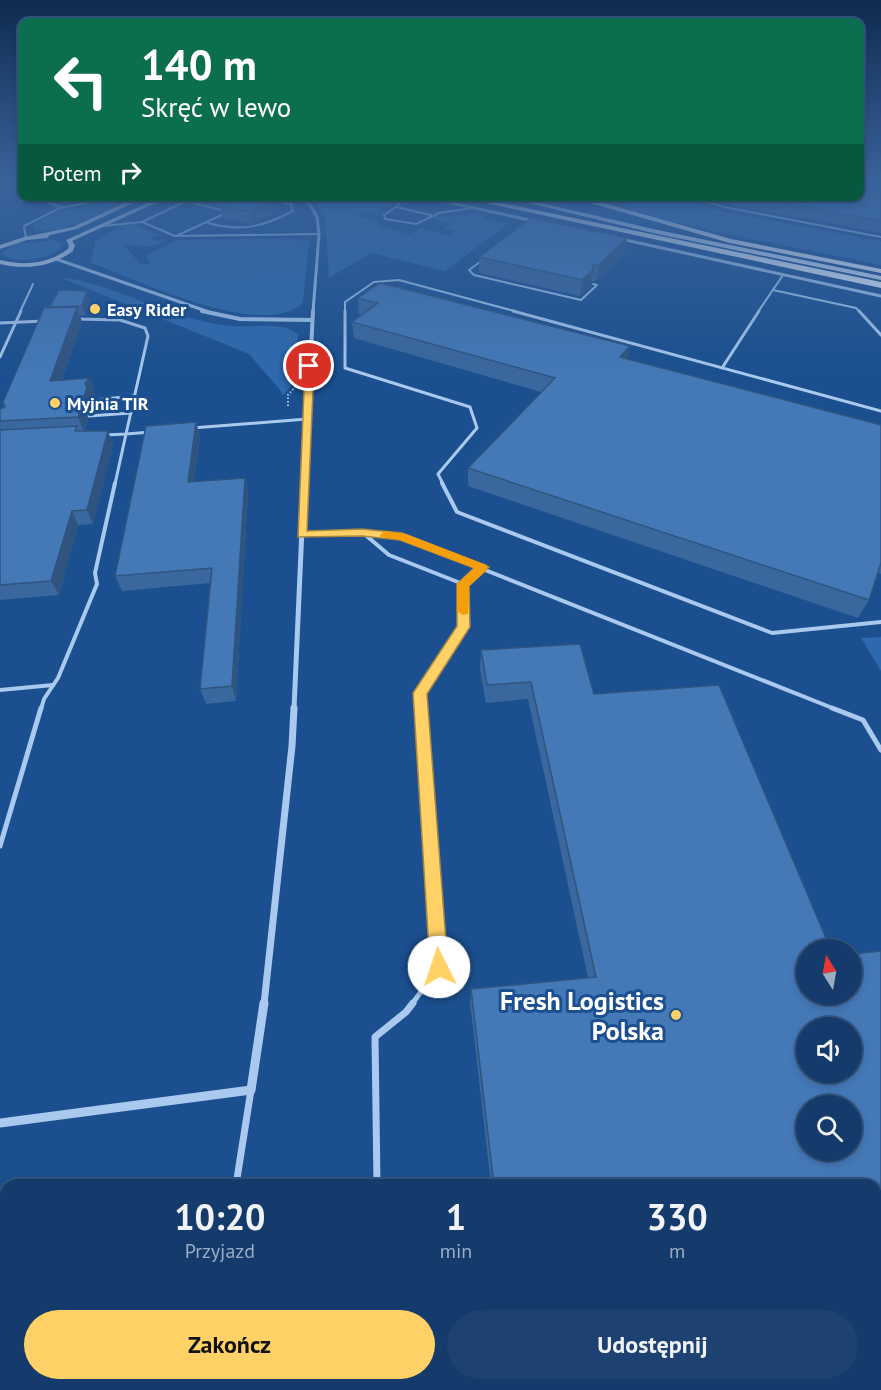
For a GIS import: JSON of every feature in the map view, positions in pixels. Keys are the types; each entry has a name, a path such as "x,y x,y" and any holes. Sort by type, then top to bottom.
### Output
{"main road":[{"path":"0,262 26,266 56,260 70,250 72,246"},
{"path":"694,246 881,285"},
{"path":"725,246 881,278"},
{"path":"755,246 881,270"}],"street":[{"path":"0,1122 251,1090 266,990 292,746 312,320 319,246"},
{"path":"649,246 881,296"},
{"path":"56,260 198,310 240,319 312,320"}],"lane":[{"path":"487,257 469,270 474,275 581,300 597,285 593,284"},
{"path":"722,368 783,275"},
{"path":"881,411 399,280 374,282 345,302 345,368 470,407 477,429 438,474 457,512 772,633 881,622"},
{"path":"0,357 33,284"},
{"path":"773,290 856,308 881,334"},
{"path":"0,846 44,699 53,685 97,584 95,573 148,336 145,327 129,320 74,319"},
{"path":"0,323 50,321"},
{"path":"93,399 135,396"},
{"path":"89,416 131,413"},
{"path":"183,429 307,419"},
{"path":"103,435 160,431"},
{"path":"302,534 362,532 402,537 483,567 863,720 881,750"},
{"path":"362,532 389,555 463,584"},
{"path":"377,1179 375,1036 406,1012 439,967 420,693 463,627 463,584 483,567"},
{"path":"0,690 53,685"},
{"path":"237,1179 251,1090"}],"shaded area":[{"path":"12,246 60,246 50,255 30,260 12,259 0,254"},
{"path":"94,246 125,246 141,265 150,263 146,257 165,246 308,246 303,303 284,313 259,315 229,311 198,303 89,262 92,260"},
{"path":"327,246 478,246 445,271 371,253 329,278"},
{"path":"786,246 881,246 881,265"},
{"path":"59,277 95,284 164,310 208,322 230,326 276,326 291,330 298,334 294,383 282,396 281,391 249,354"},
{"path":"881,637 881,671 861,638"}],"building":[{"path":"494,246 619,246 599,265 593,265 593,270 582,280 479,257"},
{"path":"380,283 630,346 620,357 881,425 881,563 869,600 468,468 555,378 352,322 378,303 358,298"},
{"path":"59,290 87,291 82,306 50,307"},
{"path":"77,307 50,381 90,378 85,383 87,388 80,399 82,404 78,417 0,421 0,409 5,407 3,402 44,308"},
{"path":"196,422 188,482 245,478 232,686 200,689 212,568 115,576 146,426"},
{"path":"77,426 75,431 108,431 87,510 72,511 51,581 0,585 0,430"},
{"name":"Fresh Logistics Polska","path":"580,644 594,694 719,685 826,939 796,939 796,1005 862,1005 862,953 881,951 881,1179 493,1179 471,989 596,977 531,682 487,685 481,650"}],"slow traffic":[{"path":"385,535 402,537 483,567 463,584 463,611"}],"place":[{"name":"Easy Rider","path":"95,309"},
{"name":"Myjnia TIR","path":"55,403"},
{"name":"Fresh Logistics Polska","path":"676,1015"}],"route":[{"path":"309,366 302,534 362,532 402,537 483,567 463,584 463,627 420,693 439,967"}]}
